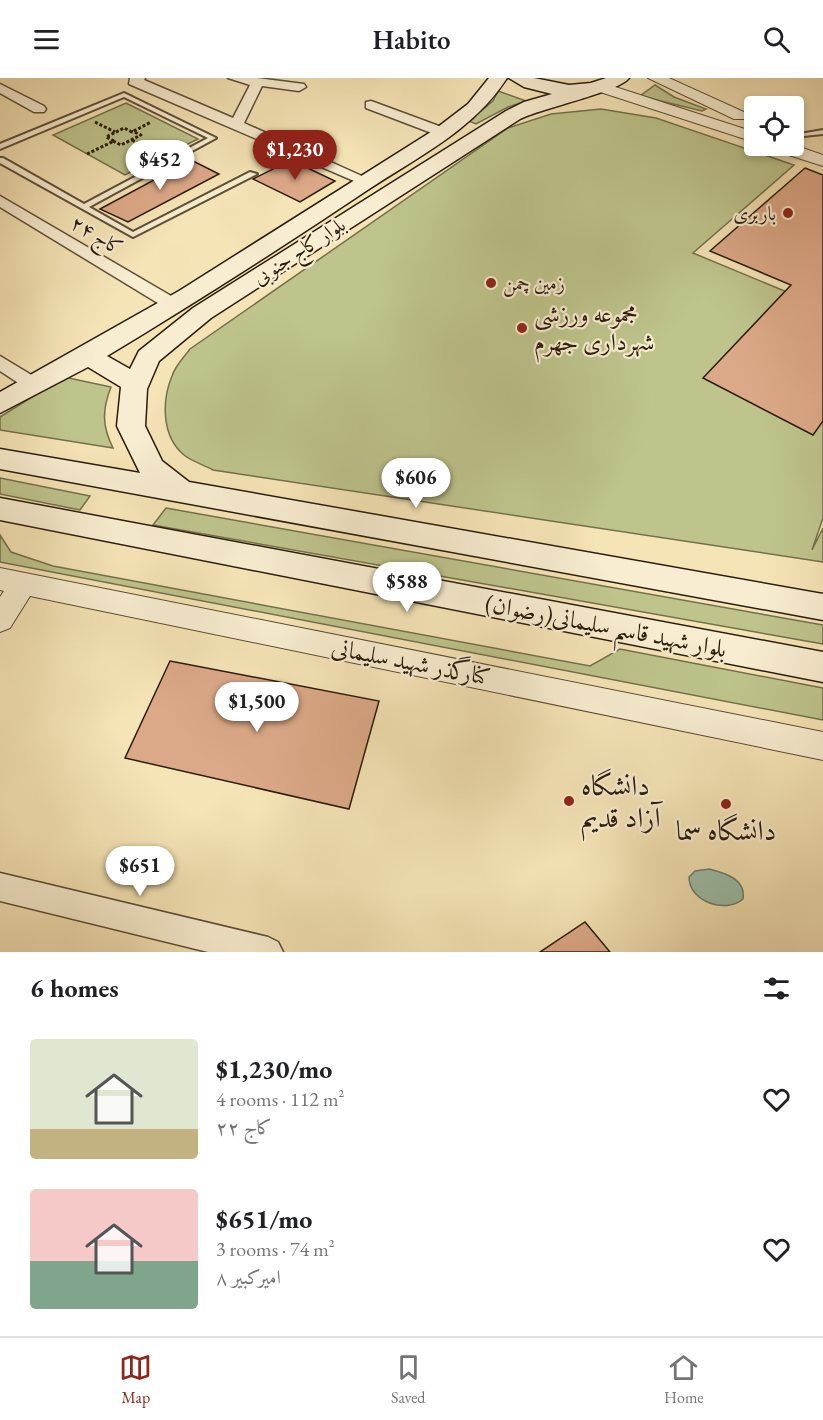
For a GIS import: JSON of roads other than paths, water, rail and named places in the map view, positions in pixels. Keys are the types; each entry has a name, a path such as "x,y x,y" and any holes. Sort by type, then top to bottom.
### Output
{"main road":[{"name":"بلوار کاج جنوبی","path":"0,404 36,386 172,304 366,182 472,111 498,78"},
{"path":"519,78 552,89 597,88 620,78"},
{"name":"بلوار کاج جنوبی","path":"180,491 151,468 131,426 136,384 148,357 202,313 474,140 531,106 597,88"},
{"path":"444,130 474,140"},
{"path":"87,355 136,384"},
{"path":"0,459 823,607"},
{"name":"بلوار شهید قاسم سلیمانی(رضوان)","path":"0,509 823,667"}],"street":[{"path":"139,78 134,81 366,182"},
{"path":"234,78 299,87"},
{"path":"656,78 744,117"},
{"path":"236,125 258,82"},
{"path":"0,88 39,109"},
{"path":"597,88 744,134"},
{"path":"371,105 444,130"},
{"path":"711,122 725,110"},
{"path":"804,139 823,146"},
{"path":"804,155 823,161"},
{"name":"کاج ۲۴","path":"0,201 172,304"},
{"path":"0,362 36,386"},
{"path":"0,620 11,581"},
{"name":"کنارگذر شهید سلیمانی","path":"11,581 823,746"},
{"path":"0,887 268,952"}],"lane":[{"path":"0,147 124,95 213,138 84,207"},
{"path":"804,135 823,132"},
{"path":"0,160 133,235 253,174"}],"place":[{"name":"باربری","path":"788,213"},
{"name":"زمین چمن","path":"491,283"},
{"name":"مجموعه ورزشی شهرداری جهرم","path":"522,328"},
{"name":"دانشگاه آزاد قدیم","path":"569,801"},
{"name":"دانشگاه سما","path":"726,804"}]}
